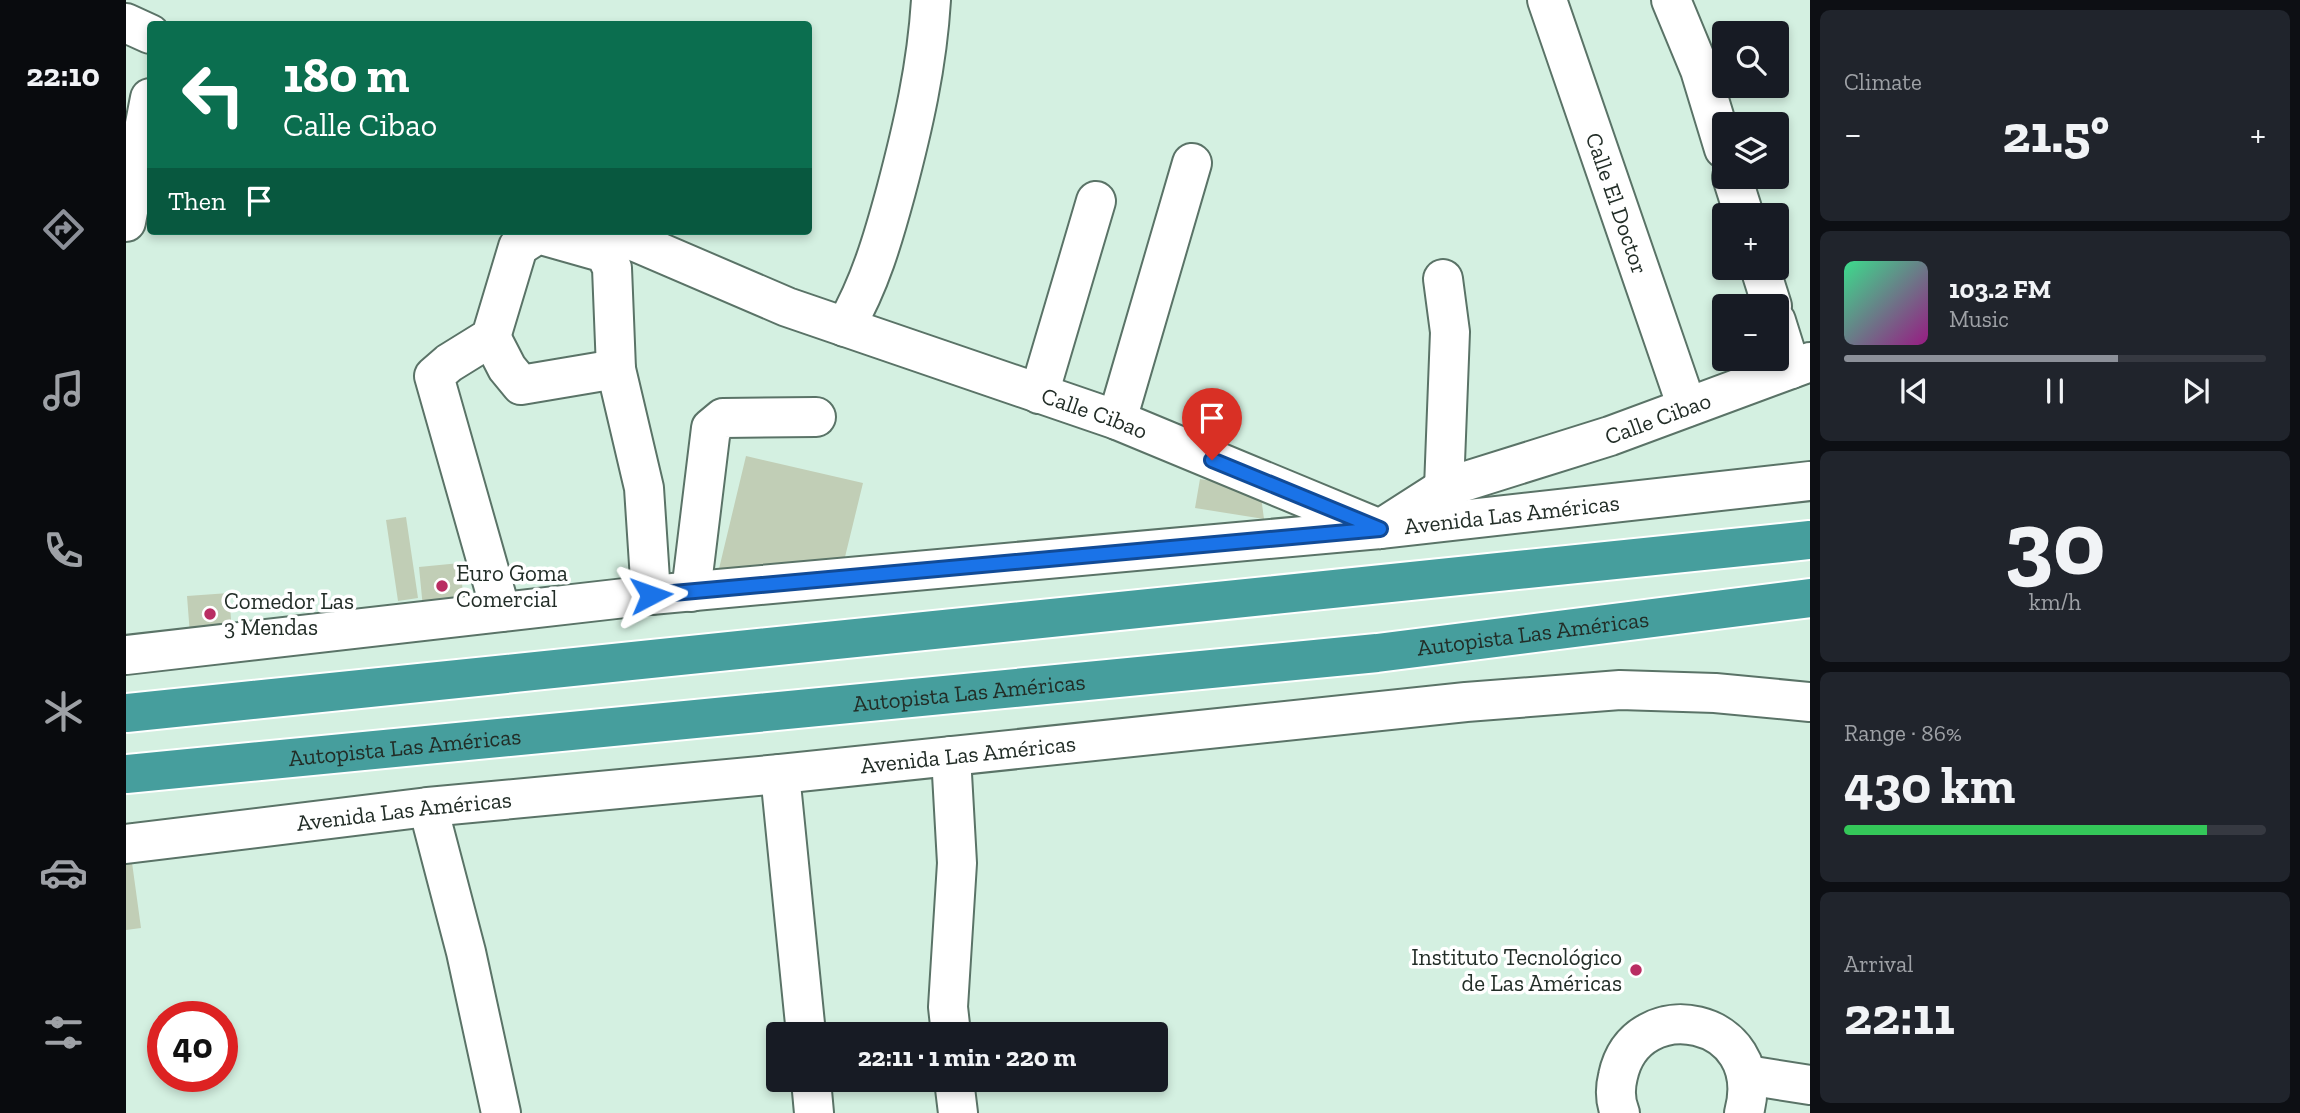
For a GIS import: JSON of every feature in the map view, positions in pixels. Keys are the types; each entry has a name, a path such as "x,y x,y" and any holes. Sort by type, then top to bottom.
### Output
{"highway":[{"path":"126,713 1810,540"},
{"name":"Autopista Las Américas","path":"126,774 1377,653 1806,600"}],"street":[{"path":"845,327 862,299 880,252 915,122 928,48 931,0"},
{"name":"Calle El Doctor","path":"1547,0 1687,407"},
{"path":"1671,0 1700,70 1713,112"},
{"path":"126,23 147,33"},
{"path":"126,222 147,114"},
{"path":"1116,420 1192,163"},
{"path":"1039,394 1096,201"},
{"path":"501,612 434,376 449,363 491,337 518,247 536,235"},
{"path":"542,235 605,253 612,268 616,369 644,488 651,595"},
{"name":"Calle Cibao","path":"619,235 787,307 1116,420 1380,529 1444,488 1610,436 1800,365"},
{"path":"1443,279 1450,332 1444,488"},
{"path":"491,337 507,368 521,385 616,369"},
{"path":"1789,345 1800,365"},
{"path":"691,592 711,428 723,418 816,417"},
{"name":"Avenida Las Américas","path":"126,655 651,595 1380,529 1810,481"},
{"name":"Avenida Las Américas","path":"126,844 428,807 780,774 1466,702 1620,690 1715,693 1810,702"},
{"path":"950,1022 948,1007 957,863 951,756"},
{"path":"780,774 805,1022"},
{"path":"428,807 466,952 501,1113"},
{"path":"1620,1113 1616,1087 1620,1066 1630,1048 1646,1034 1666,1026 1687,1024 1707,1028 1726,1039 1739,1055 1747,1075 1749,1094 1744,1113"},
{"path":"1747,1075 1810,1085"},
{"path":"812,1092 814,1113"},
{"path":"955,1092 958,1113"}],"building":[{"path":"746,456 863,483 845,557 718,573"},
{"path":"1200,479 1260,489 1264,519 1195,508"},
{"path":"406,517 418,598 398,601 386,520"},
{"name":"Euro Goma Comercial","path":"460,563 464,604 423,608 419,567"},
{"name":"Comedor Las 3 Mendas","path":"229,593 232,632 190,635 187,596"},
{"path":"126,848 130,848 141,928 126,930"}],"place":[{"name":"Euro Goma Comercial","path":"442,586"},
{"name":"Comedor Las 3 Mendas","path":"210,614"},
{"name":"Instituto Tecnológico de Las Américas","path":"1636,970"}],"route":[{"path":"651,595 1380,529 1212,460"}]}
